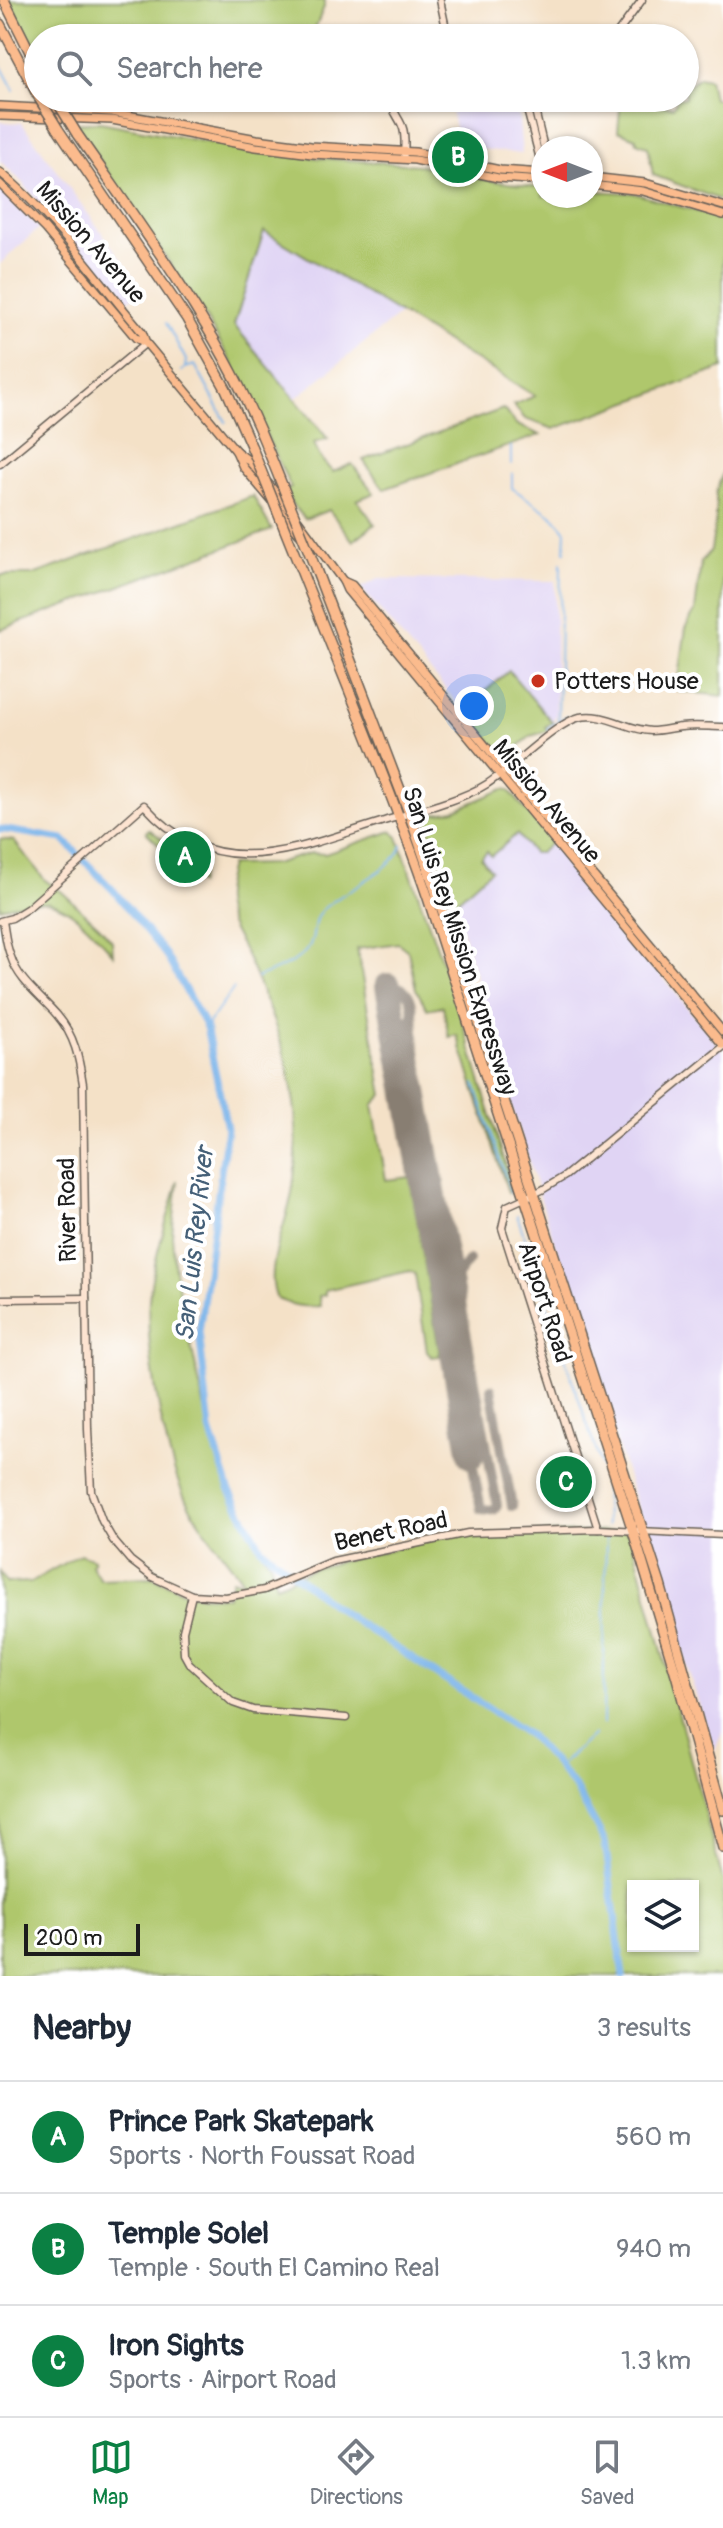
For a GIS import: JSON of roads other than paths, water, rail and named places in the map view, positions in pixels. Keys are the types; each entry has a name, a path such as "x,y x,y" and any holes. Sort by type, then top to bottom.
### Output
{"highway":[{"path":"4,0 24,40"},
{"name":"San Luis Rey Mission Expressway","path":"0,24 24,69"},
{"name":"San Luis Rey Mission Expressway","path":"48,112 187,319 220,379 252,448 404,814 523,1198 675,1635 723,1810"},
{"name":"San Luis Rey Mission Expressway","path":"64,112 197,309 241,388 315,567 404,814 534,1194 639,1532 723,1848"}],"main road":[{"path":"440,0 445,24"},
{"path":"624,24 642,0"},
{"path":"0,106 24,107"},
{"path":"102,112 311,146 404,154 500,170 531,171"},
{"path":"397,112 403,122 404,154"},
{"path":"528,112 534,136"},
{"path":"535,112 541,136"},
{"path":"0,116 100,119 312,154 404,154 498,178 531,180"},
{"name":"Mission Avenue","path":"0,172 21,189 46,217 136,338 146,343"},
{"path":"603,178 655,185 723,206"},
{"path":"0,182 16,193 21,189"},
{"name":"Mission Avenue","path":"0,182 63,251 88,267 142,332 146,343 236,451 243,467 309,545 322,554 343,581 352,585 723,1046"},
{"path":"603,186 643,191 723,215"},
{"path":"20,203 25,201 40,217 46,217"},
{"path":"0,464 146,343"},
{"path":"1,921 28,908 144,805 156,819 186,840 227,853 278,853 486,785 577,718 596,717 653,731 685,726 723,727"},
{"name":"Mission Avenue","path":"502,773 723,1032"},
{"name":"River Road","path":"1,921 16,968 24,981 57,1014 78,1051 83,1084 89,1472 91,1491 102,1521"},
{"path":"627,929 632,929 648,941"},
{"path":"663,973 670,974 693,1001 699,1003"},
{"path":"523,1198 565,1176 723,1046"},
{"name":"Airport Road","path":"523,1198 507,1206 502,1228 598,1529"},
{"path":"0,1299 86,1298"},
{"name":"Benet Road","path":"102,1521 121,1550 139,1568 169,1586 192,1595 217,1598 245,1595 333,1561 468,1533 598,1529 723,1535"},
{"path":"192,1595 183,1631 184,1654 189,1663 233,1703 253,1710 271,1709 346,1718"}],"waterway":[{"path":"0,64 14,90"},
{"path":"166,323 186,360 182,371"},
{"path":"185,368 195,365 226,422"},
{"path":"511,447 511,464"},
{"path":"512,474 512,488 554,517 566,531 565,552"},
{"path":"558,720 561,563"},
{"path":"547,729 566,716"},
{"name":"San Luis Rey River","path":"0,829 63,839 114,891 165,954 206,1027 227,1128 199,1332 210,1430 229,1489 261,1548 343,1613 530,1736 558,1767 575,1788 605,1842 623,1976"},
{"path":"257,978 303,954 312,940 318,914 390,863 402,845"},
{"path":"206,1027 234,988"},
{"path":"475,1084 511,1193"},
{"path":"517,1215 605,1477 606,1526"},
{"path":"603,1724 606,1537"},
{"path":"558,1767 594,1734"}],"place":[{"name":"Temple Solel","path":"458,157"},
{"name":"Potters House","path":"538,681"},
{"name":"Prince Park Skatepark","path":"185,857"},
{"name":"Iron Sights","path":"566,1482"}]}
